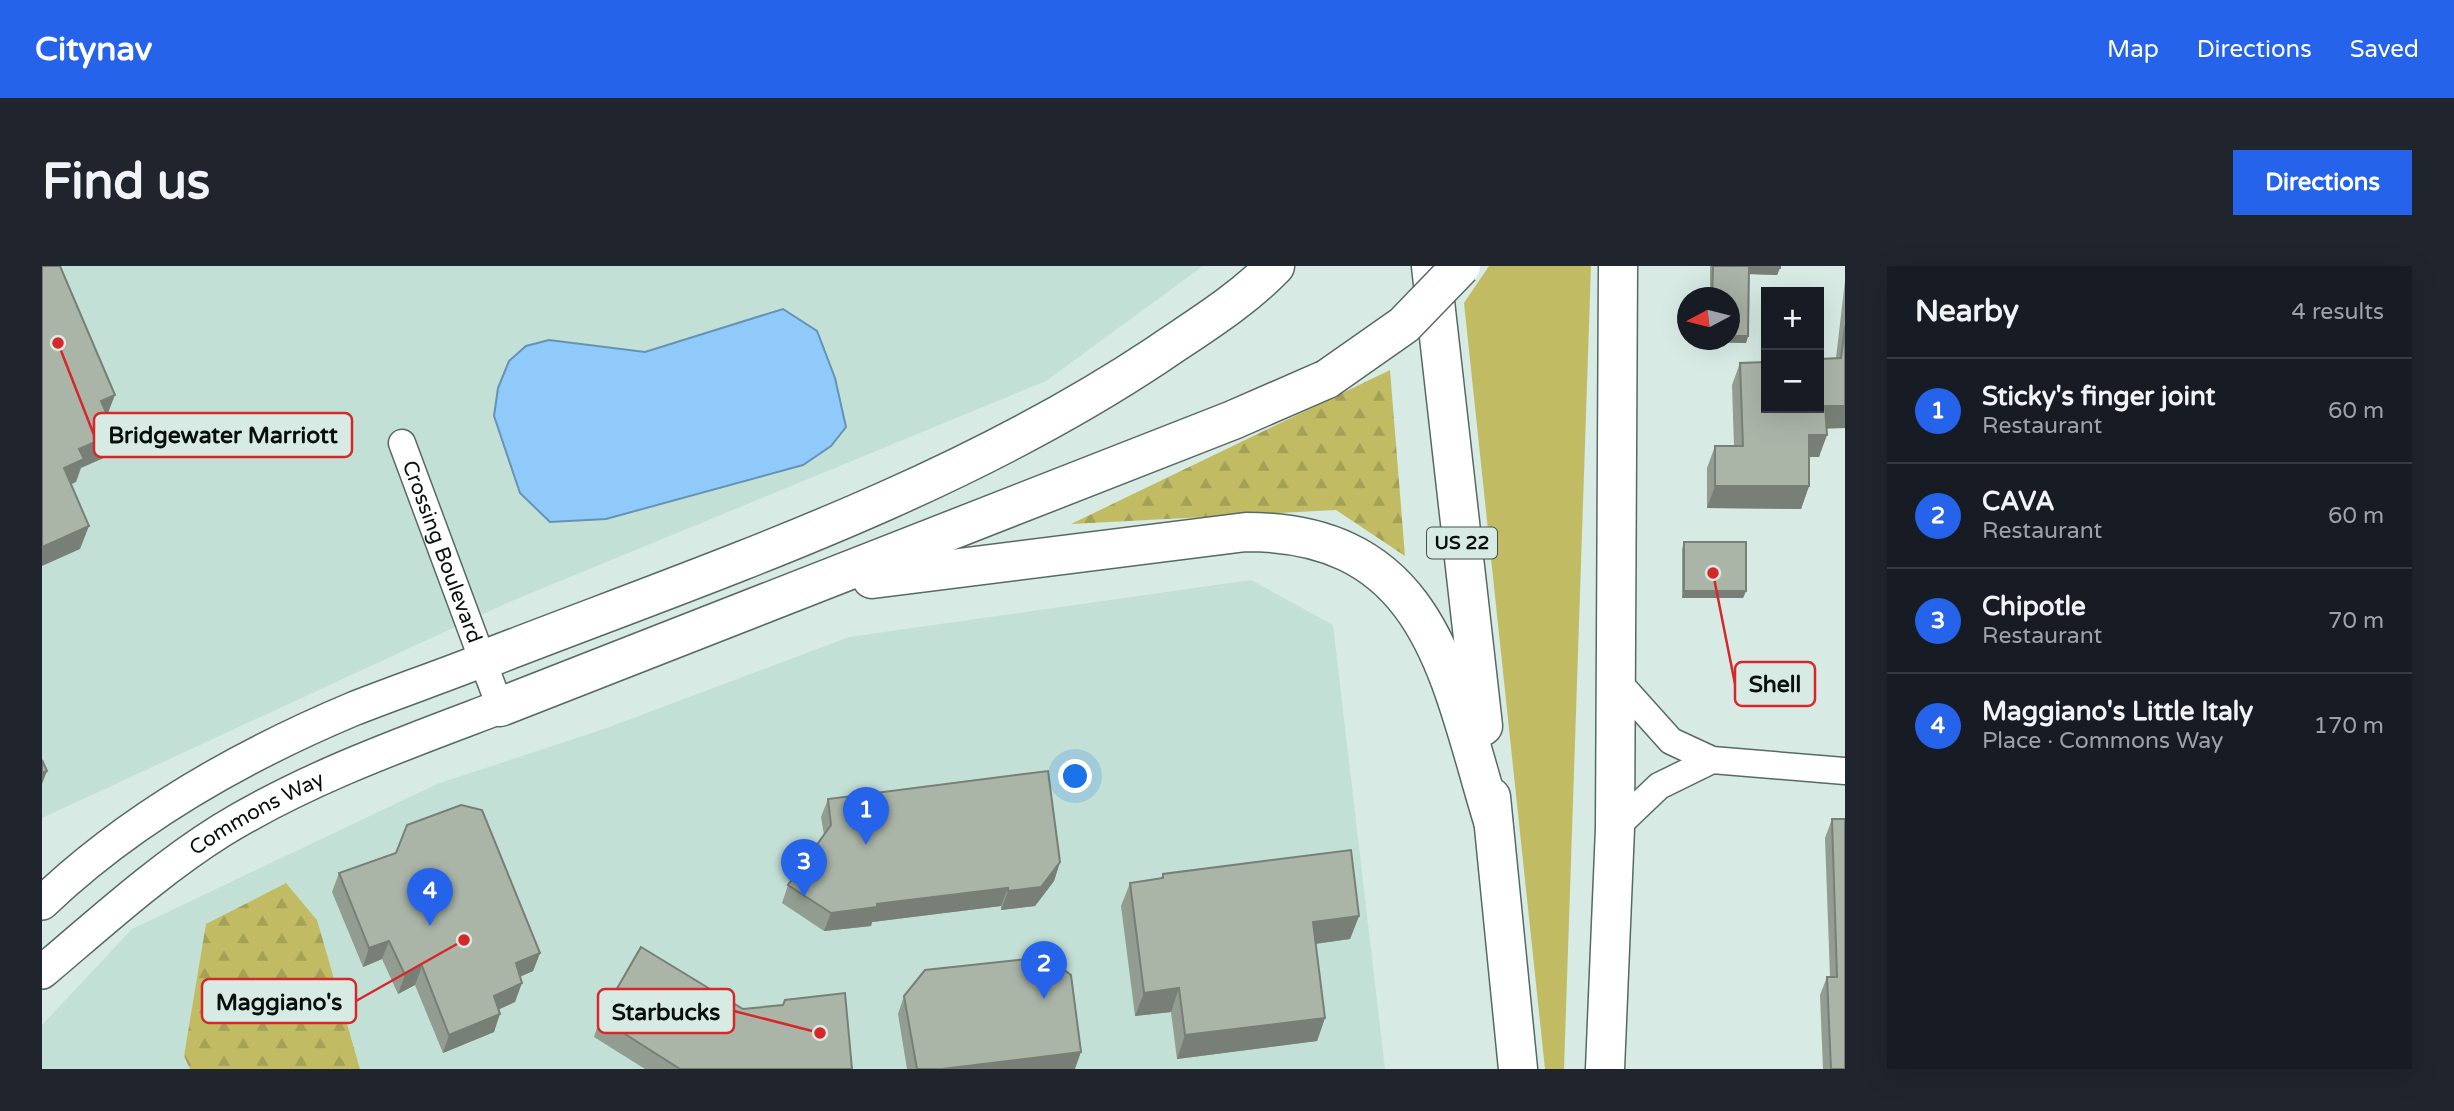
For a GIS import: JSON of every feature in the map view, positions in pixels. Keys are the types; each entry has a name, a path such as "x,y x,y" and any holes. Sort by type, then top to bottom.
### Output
{"highway":[{"path":"483,660 799,538 926,482 1098,394 1239,299 1275,266"},
{"name":"US 22","path":"1431,266 1518,1069"},
{"path":"500,707 1271,405 1327,379 1404,325 1461,266"},
{"path":"1605,1069 1618,682 1618,266"},
{"path":"798,592 946,568 1246,532 1287,532 1327,541 1364,561 1393,583 1419,612 1445,664 1493,821"}],"street":[{"name":"Crossing Boulevard","path":"402,443 500,707"},
{"path":"42,903 129,830 216,776 354,709 483,660"},
{"path":"1618,682 1671,741 1712,760 1845,771"},
{"name":"Commons Way","path":"42,971 124,902 221,831 280,798 354,764 500,707"},
{"path":"1615,828 1659,786 1712,760"}],"shaded area":[{"path":"42,266 1203,266 1046,381 507,603 42,818"},
{"path":"1251,580 1333,625 1385,1069 42,1069 42,1025 132,929 437,784 601,730 849,637"}],"green space":[{"path":"1489,266 1591,266 1564,1069 1545,1069 1464,303"},
{"path":"1390,370 1405,556 1336,510 1071,524"},
{"path":"286,883 317,920 360,1069 190,1069 184,1056 206,924"}],"water":[{"path":"783,309 817,331 835,378 846,427 831,446 803,465 606,519 550,522 520,493 494,416 498,388 509,361 526,346 549,340 645,352"}],"building":[{"path":"42,266 60,266 115,395 101,401 115,433 79,449 84,459 64,468 89,526 42,547"},
{"path":"1713,266 1780,266 1749,267 1748,336 1740,336 1740,287 1712,287"},
{"path":"1845,326 1845,406 1825,406 1827,435 1809,435 1809,486 1715,486 1715,446 1743,446 1740,363 1761,362 1761,413 1824,413 1824,359 1841,358"},
{"path":"1684,542 1746,542 1746,591 1684,591"},
{"path":"42,760 47,771 42,773"},
{"path":"1048,771 1060,862 1041,887 1008,891 1008,888 877,904 877,907 831,913 788,885 831,825 828,799"},
{"path":"461,805 482,810 540,953 516,963 522,983 494,996 500,1014 449,1035 422,966 405,975 389,941 369,948 339,873 396,853 407,825"},
{"path":"1832,819 1845,819 1845,1069 1831,1069 1827,977 1837,977"},
{"path":"1351,850 1359,916 1313,922 1325,1018 1185,1035 1179,988 1144,993 1130,883 1163,878 1163,874"},
{"path":"641,947 743,1009 783,1005 785,1000 845,993 852,1069 680,1069 600,1018"},
{"path":"1047,957 1071,975 1081,1052 942,1069 917,1069 904,996 925,970"}],"place":[{"name":"Bridgewater Marriott","path":"58,343"},
{"name":"Shell","path":"1713,573"},
{"name":"Sticky's finger joint","path":"866,845"},
{"name":"Chipotle","path":"804,897"},
{"name":"Maggiano's Little Italy","path":"430,926"},
{"name":"Maggiano's","path":"464,940"},
{"name":"CAVA","path":"1044,999"},
{"name":"Starbucks","path":"820,1033"}]}
